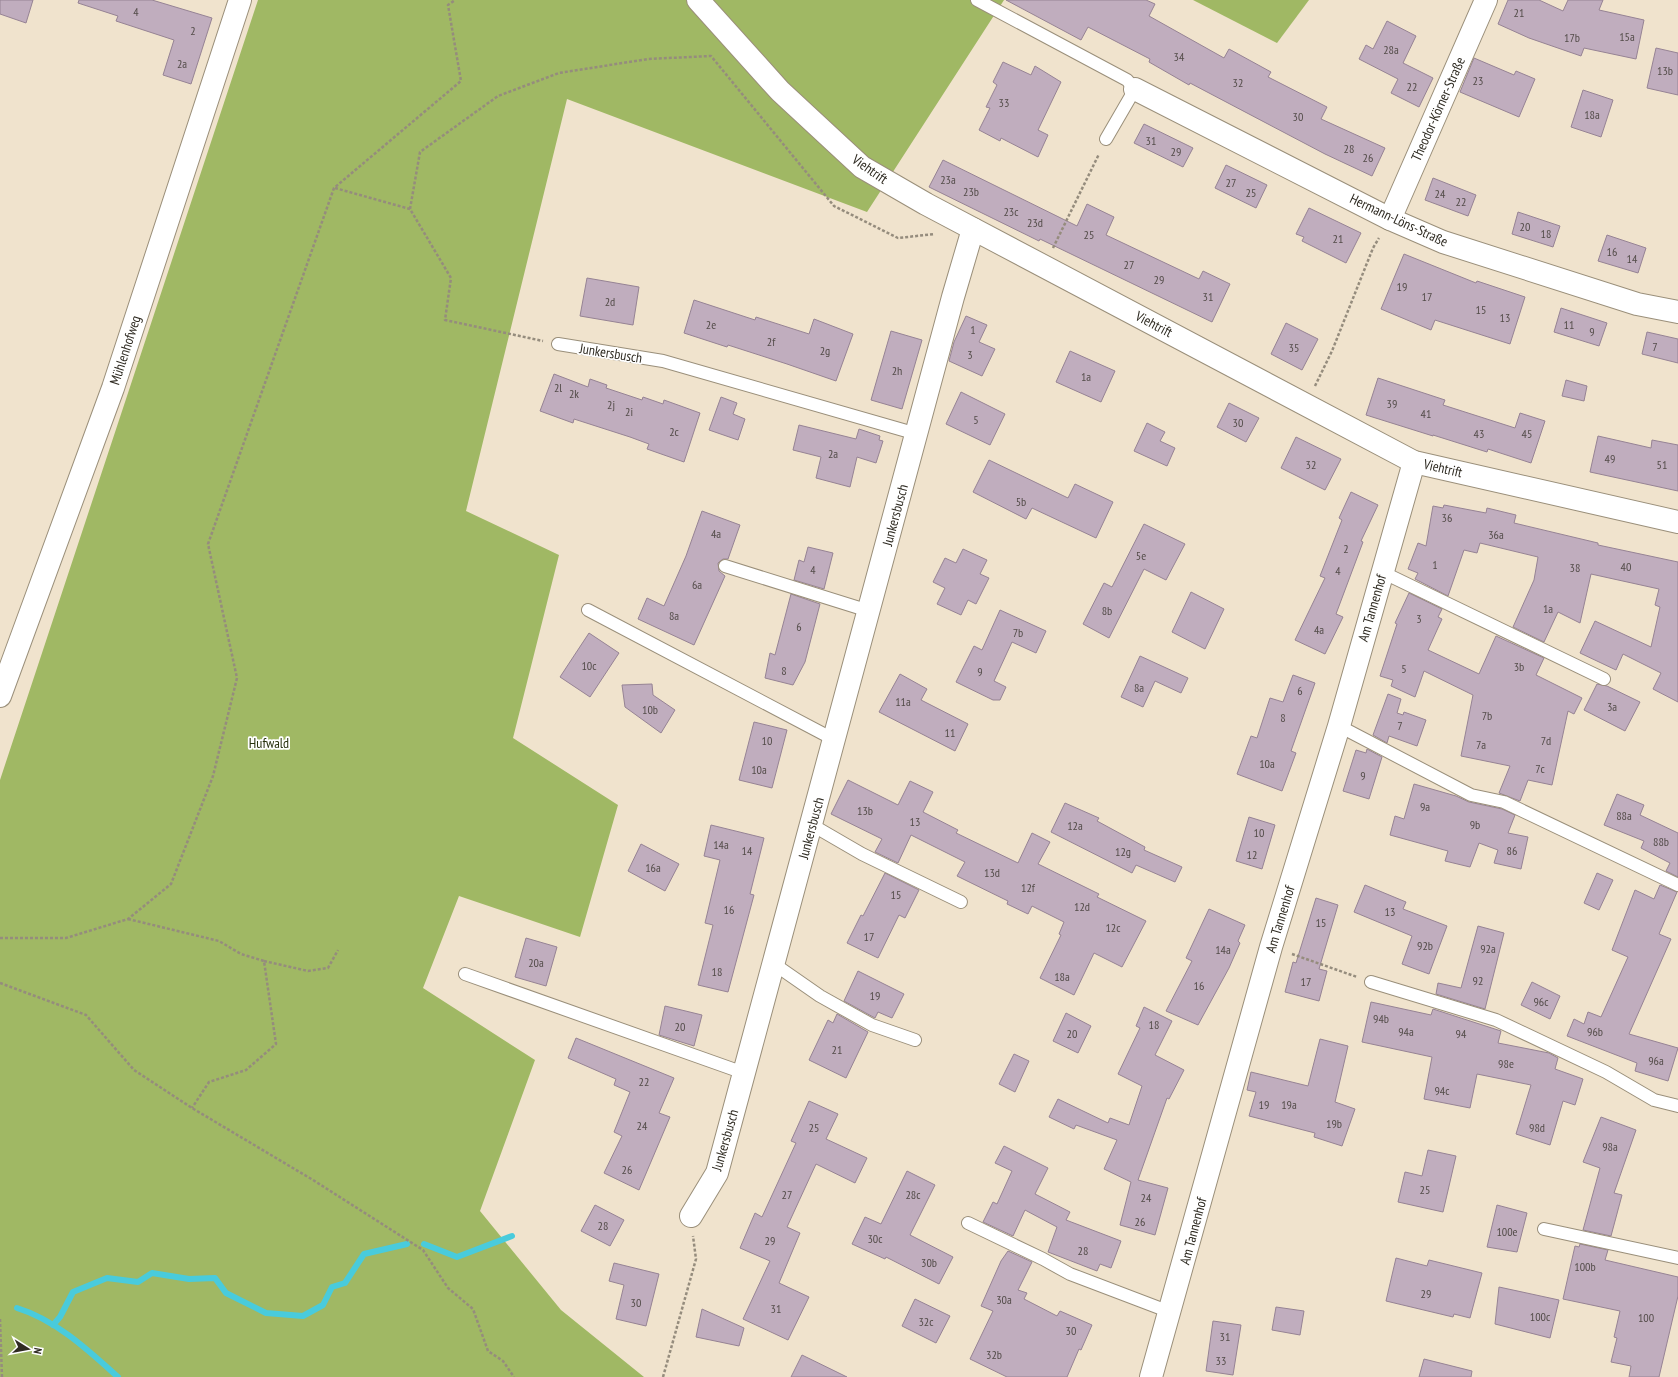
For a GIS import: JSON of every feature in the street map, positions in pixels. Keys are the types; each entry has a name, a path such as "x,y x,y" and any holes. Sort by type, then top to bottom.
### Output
{"street":[{"name":"Viehtrift","path":"698,0 780,91 862,167 926,204 1414,462 1678,522"},
{"name":"Theodor-Körner-Straße","path":"1390,219 1486,0"},
{"name":"Mühlenhofweg","path":"0,696 113,388 234,2"},
{"name":"Hermann-Löns-Straße","path":"1135,88 1390,219 1443,242 1637,304 1678,312"},
{"name":"Junkersbusch","path":"691,1216 717,1173 835,740 953,297 973,229"},
{"name":"Am Tannenhof","path":"1151,1377 1271,947 1339,726 1414,462"}],"lane":[{"path":"977,0 1127,80 1135,88 1106,139"},
{"name":"Junkersbusch","path":"558,344 663,361 917,434"},
{"path":"725,566 869,611"},
{"path":"1382,572 1604,679"},
{"path":"588,610 835,740"},
{"path":"1339,726 1471,795 1504,802 1678,885"},
{"path":"812,825 862,854 961,902"},
{"path":"774,964 820,996 872,1025 915,1040"},
{"path":"465,974 744,1073"},
{"path":"1371,982 1496,1020 1606,1072 1654,1100 1678,1106"},
{"path":"968,1223 1043,1258 1070,1274 1170,1312"},
{"path":"1544,1229 1678,1258"}],"path":[{"path":"0,938 66,938 128,919 171,884 213,776 237,678 208,544 334,188 461,81 448,5 455,0"},
{"path":"558,344 445,320 451,278 410,209 420,152 498,96 559,73 648,59 711,56 834,206 898,238 936,234"},
{"path":"1045,266 1106,139"},
{"path":"334,188 410,209"},
{"path":"1306,404 1332,351 1373,248 1390,219"},
{"path":"128,919 219,941 241,954 308,971 328,968 338,950"},
{"path":"1271,947 1371,982"},
{"path":"192,1108 209,1082 246,1070 276,1044 264,961"},
{"path":"0,983 86,1014 134,1070 192,1108 313,1180 423,1250 448,1288 473,1309 488,1351 503,1361 514,1377"},
{"path":"663,1377 696,1259 691,1216"},
{"path":"0,1319 2,1377"}],"green space":[{"name":"Hufwald","path":"258,0 1004,0 867,212 567,99 466,511 559,555 513,738 618,805 580,937 459,896 423,988 535,1060 480,1211 561,1310 644,1377 0,1377 0,780"},
{"path":"1193,0 1309,0 1277,43"}],"building":[{"path":"0,0 33,0 26,23 0,14"},
{"path":"79,0 152,0 212,18 191,84 163,75 174,40 116,21 118,16 78,3"},
{"path":"1006,0 1146,0 1155,4 1149,16 1224,58 1229,49 1271,72 1268,77 1327,107 1321,119 1385,148 1372,176 1325,154 1190,83 1189,85 1149,62 1150,59 1088,27 1081,40"},
{"path":"1508,0 1539,0 1563,11 1568,0 1603,0 1599,10 1644,20 1636,59 1584,48 1581,56 1529,38 1498,24"},
{"path":"1387,21 1416,36 1403,63 1433,78 1419,107 1391,93 1398,79 1359,59 1366,45 1373,49"},
{"path":"1656,48 1678,53 1678,95 1647,88"},
{"path":"1474,58 1514,75 1516,71 1535,79 1519,117 1460,92"},
{"path":"1003,62 1031,75 1035,66 1061,82 1038,130 1048,135 1038,157 1001,138 1000,141 979,130 990,108 986,107 997,85 993,82"},
{"path":"1583,90 1613,100 1601,137 1571,127"},
{"path":"1144,124 1193,148 1183,167 1134,143"},
{"path":"943,160 1077,226 1087,204 1114,217 1106,235 1199,279 1203,271 1230,284 1212,322 1040,239 1039,241 929,187"},
{"path":"1226,165 1267,185 1256,208 1215,188"},
{"path":"1433,178 1476,195 1468,216 1425,200"},
{"path":"1309,208 1361,233 1346,263 1302,241 1304,237 1296,234"},
{"path":"1518,212 1560,226 1553,247 1512,234"},
{"path":"1607,235 1646,248 1638,273 1598,261"},
{"path":"1404,254 1476,283 1477,281 1525,297 1510,344 1435,320 1431,330 1381,309"},
{"path":"587,278 639,287 633,325 580,316"},
{"path":"694,300 755,320 756,317 809,334 814,319 853,334 836,381 728,345 727,347 684,333"},
{"path":"1561,308 1607,323 1599,346 1554,332"},
{"path":"966,316 987,325 979,342 995,349 982,376 949,361 954,342"},
{"path":"1286,323 1318,339 1302,370 1271,354"},
{"path":"891,331 922,340 902,409 871,400"},
{"path":"1647,332 1678,339 1678,363 1642,354"},
{"path":"1070,351 1115,371 1101,402 1056,382"},
{"path":"554,374 588,387 590,379 607,385 606,388 642,400 643,397 663,404 664,400 700,413 684,462 647,449 649,444 630,437 574,419 573,423 540,411"},
{"path":"1378,378 1445,400 1443,405 1515,428 1520,413 1545,421 1531,463 1488,449 1487,452 1366,415"},
{"path":"1566,380 1587,386 1584,401 1562,396"},
{"path":"961,392 1005,414 990,445 946,424"},
{"path":"721,397 737,403 733,414 745,419 738,440 709,430"},
{"path":"1229,403 1259,418 1246,442 1217,427"},
{"path":"1147,423 1165,432 1160,441 1175,448 1167,466 1134,451"},
{"path":"799,425 856,439 859,429 880,436 879,440 883,441 876,463 857,457 850,487 816,478 821,457 793,450"},
{"path":"1598,436 1651,448 1652,440 1678,445 1678,491 1590,472"},
{"path":"1296,437 1341,459 1325,490 1281,468"},
{"path":"989,460 1068,498 1075,484 1113,502 1096,538 1032,508 1026,519 973,492"},
{"path":"1351,492 1378,505 1361,541 1363,542 1336,614 1343,617 1325,654 1295,640 1325,578 1320,576 1342,520 1339,518"},
{"path":"1444,505 1486,513 1487,508 1516,515 1514,523 1598,543 1598,545 1678,562 1678,702 1653,689 1661,673 1623,654 1616,670 1580,653 1595,621 1651,647 1660,607 1655,605 1659,589 1591,574 1580,623 1558,612 1544,642 1513,627 1534,580 1538,557 1480,543 1477,553 1464,550 1448,596 1415,579 1418,573 1408,569 1418,543 1426,546 1433,506 1443,508"},
{"path":"702,511 740,525 728,559 723,559 718,563 719,571 725,576 694,645 638,619 647,598 664,606 686,556"},
{"path":"1144,524 1185,544 1166,580 1144,569 1109,638 1083,624 1104,583 1112,587"},
{"path":"808,547 833,553 824,589 794,580 799,560 804,562"},
{"path":"963,549 987,560 980,574 989,578 976,604 968,600 961,615 937,604 945,588 933,582 945,558 956,563"},
{"path":"1191,592 1224,609 1205,649 1172,632"},
{"path":"1409,593 1442,609 1438,617 1442,619 1428,650 1479,674 1496,636 1544,658 1536,675 1582,698 1574,714 1568,711 1552,785 1528,780 1520,801 1499,793 1510,766 1461,756 1473,695 1424,671 1415,697 1391,686 1393,680 1380,676 1397,624 1395,623"},
{"path":"791,594 820,604 805,662 793,685 765,678 770,653 775,655"},
{"path":"1000,610 1046,631 1036,653 1012,642 994,681 1006,687 1000,700 993,700 956,682 974,646 982,650"},
{"path":"589,633 619,653 590,697 560,677"},
{"path":"1140,656 1188,678 1181,693 1155,681 1143,707 1121,697"},
{"path":"900,674 927,689 921,700 968,724 955,751 879,712"},
{"path":"1293,675 1315,683 1291,751 1296,753 1282,791 1237,774 1251,736 1257,738 1270,698 1283,702"},
{"path":"652,684 653,695 675,710 661,733 625,707 622,685"},
{"path":"1597,684 1607,686 1640,702 1625,731 1584,710"},
{"path":"1388,694 1401,699 1397,713 1403,715 1404,712 1426,720 1417,746 1389,736 1387,743 1373,735"},
{"path":"754,722 787,730 772,788 739,780"},
{"path":"1367,749 1382,757 1369,799 1343,791 1356,750 1366,753"},
{"path":"848,780 898,805 910,781 933,792 923,812 958,830 956,833 1018,863 1032,833 1050,842 1038,864 1099,894 1097,897 1146,921 1122,967 1094,953 1074,995 1040,978 1061,935 1059,934 1064,922 1032,906 1028,914 1007,904 1008,901 957,876 965,862 911,835 898,863 875,852 882,839 831,814"},
{"path":"1414,784 1456,796 1469,802 1502,809 1515,815 1508,833 1528,837 1521,869 1494,863 1498,850 1479,843 1470,867 1445,861 1448,851 1390,835 1395,816 1404,819"},
{"path":"1617,794 1644,805 1640,815 1678,833 1678,877 1666,871 1670,863 1641,848 1644,841 1604,825"},
{"path":"1065,803 1099,818 1097,821 1145,847 1144,850 1182,867 1175,882 1136,865 1132,873 1051,832"},
{"path":"1249,817 1275,825 1262,869 1236,861"},
{"path":"711,825 764,838 750,894 754,895 728,992 698,985 713,925 705,923 720,860 704,856"},
{"path":"641,844 679,864 665,891 628,871"},
{"path":"885,873 919,890 905,918 899,915 878,958 847,943"},
{"path":"1597,873 1613,880 1599,910 1584,903"},
{"path":"1365,885 1406,902 1403,909 1447,926 1429,974 1402,964 1412,936 1354,912"},
{"path":"1660,885 1677,892 1659,934 1671,939 1629,1034 1678,1048 1668,1081 1635,1071 1637,1063 1567,1036 1574,1019 1584,1024 1588,1012 1601,1017 1628,957 1612,950 1635,890 1654,899"},
{"path":"1316,898 1338,905 1319,969 1327,971 1319,1001 1285,992 1293,962 1296,963"},
{"path":"1209,909 1245,925 1238,941 1240,943 1229,968 1198,1025 1166,1011 1192,961 1186,958"},
{"path":"1478,926 1504,933 1485,1009 1436,994 1438,983 1461,988"},
{"path":"526,938 557,947 546,986 515,977"},
{"path":"858,971 904,994 892,1018 878,1012 875,1018 844,1001"},
{"path":"1532,982 1560,996 1550,1019 1521,1005"},
{"path":"1371,1002 1431,1015 1433,1009 1501,1031 1498,1043 1549,1053 1558,1058 1555,1069 1583,1079 1575,1105 1563,1101 1550,1145 1516,1134 1531,1085 1477,1074 1470,1108 1424,1099 1432,1057 1362,1042"},
{"path":"665,1006 702,1015 694,1046 659,1035"},
{"path":"1144,1007 1172,1021 1155,1055 1184,1070 1169,1099 1167,1098 1138,1180 1168,1188 1155,1235 1120,1225 1131,1182 1104,1169 1117,1140 1076,1125 1074,1129 1049,1117 1058,1099 1108,1123 1110,1118 1129,1125 1142,1086 1118,1074 1140,1028 1136,1026"},
{"path":"1066,1013 1091,1026 1078,1053 1053,1041"},
{"path":"837,1014 868,1032 846,1078 809,1060 828,1020 833,1023"},
{"path":"576,1038 674,1078 659,1113 670,1117 639,1190 604,1173 622,1136 614,1132 630,1092 614,1085 616,1079 568,1058"},
{"path":"1320,1039 1348,1046 1335,1102 1355,1109 1342,1146 1314,1137 1315,1133 1249,1116 1256,1092 1247,1090 1251,1072 1308,1086"},
{"path":"1014,1054 1029,1061 1015,1092 999,1084"},
{"path":"809,1101 838,1114 826,1139 867,1158 855,1183 816,1164 787,1227 800,1233 779,1283 809,1297 788,1340 743,1319 770,1261 740,1248 755,1213 762,1217 796,1143 791,1141"},
{"path":"1601,1117 1636,1130 1614,1193 1622,1195 1611,1236 1583,1230 1600,1168 1583,1162"},
{"path":"1004,1146 1048,1168 1035,1194 1070,1212 1066,1220 1121,1241 1111,1268 1100,1264 1097,1271 1048,1252 1057,1227 1025,1210 1013,1236 983,1222 993,1202 997,1204 1012,1171 995,1163"},
{"path":"1428,1150 1456,1156 1443,1212 1398,1202 1405,1172 1422,1176"},
{"path":"907,1171 935,1185 910,1235 953,1257 939,1284 886,1257 885,1259 852,1244 865,1217 881,1224"},
{"path":"595,1205 624,1220 610,1246 581,1231"},
{"path":"1497,1205 1527,1213 1517,1252 1487,1247"},
{"path":"1580,1244 1608,1250 1605,1260 1678,1277 1678,1296 1659,1377 1629,1377 1631,1366 1611,1362 1617,1338 1614,1337 1620,1311 1563,1299 1575,1246 1579,1247"},
{"path":"1008,1251 1032,1262 1018,1290 1027,1293 1024,1299 1057,1316 1060,1311 1092,1325 1081,1350 1079,1349 1067,1377 1007,1377 970,1359 993,1311 981,1306 1001,1261"},
{"path":"1396,1258 1427,1266 1429,1260 1482,1273 1470,1318 1454,1314 1453,1317 1386,1301"},
{"path":"614,1263 659,1274 646,1326 616,1319 624,1285 609,1281"},
{"path":"1499,1287 1559,1300 1550,1338 1495,1324"},
{"path":"915,1299 950,1316 936,1343 902,1326"},
{"path":"1276,1307 1304,1311 1300,1335 1272,1330"},
{"path":"702,1309 744,1328 739,1346 696,1337"},
{"path":"1213,1321 1241,1325 1233,1375 1206,1371"},
{"path":"802,1355 847,1377 791,1377"},
{"path":"1424,1359 1472,1371 1471,1377 1419,1377"}],"waterway":[{"path":"424,1244 457,1257 512,1236"},
{"path":"53,1325 60,1317 73,1292 107,1278 138,1282 152,1273 189,1279 215,1278 226,1293 266,1313 303,1316 323,1305 332,1287 345,1283 364,1254 407,1244"},
{"path":"17,1308 31,1313 58,1328 83,1346 118,1377"}]}
